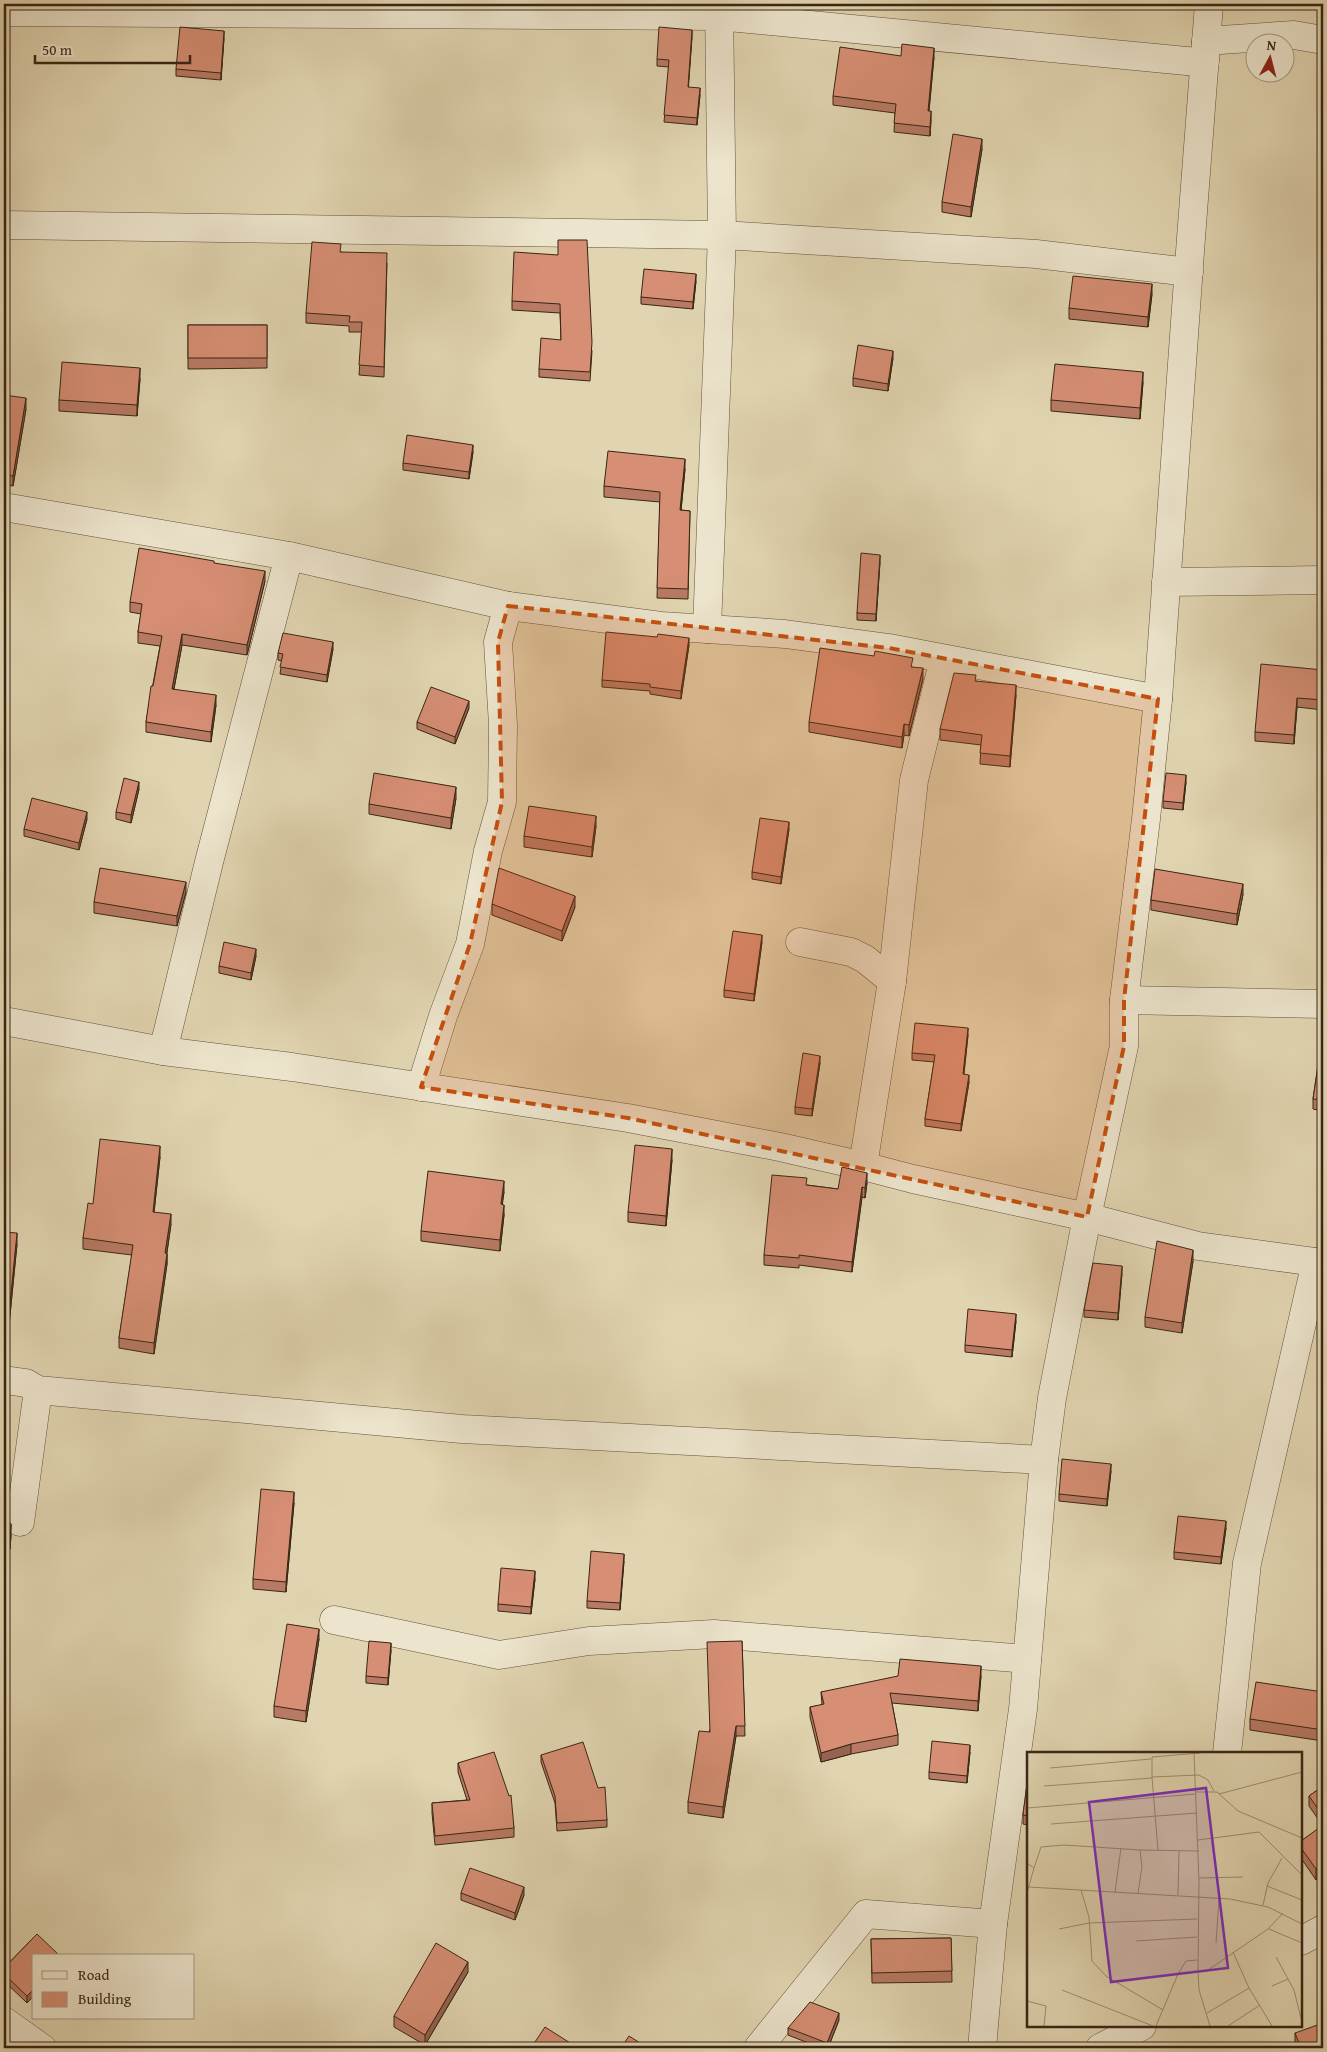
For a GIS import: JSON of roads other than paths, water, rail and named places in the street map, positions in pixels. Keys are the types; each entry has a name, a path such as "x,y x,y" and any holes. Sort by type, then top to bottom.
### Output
{"street":[{"path":"982,2048 993,1924 1023,1709 1044,1460 1052,1398 1087,1217 1124,1046 1124,1000 1146,819 1158,699 1209,4"},
{"path":"707,629 722,235 719,10"},
{"path":"4,12 719,10 1197,62 1206,51 1294,35 1323,40"},
{"path":"4,225 722,235 1036,254 1189,272"},
{"path":"4,507 289,556 508,606 661,626 785,634 889,648 1158,699"},
{"path":"163,1050 208,862 289,556"},
{"path":"1166,582 1323,580"},
{"path":"421,1087 443,1016 470,944 488,851 502,802 503,725 498,642 508,606"},
{"path":"863,1166 892,981 914,780 944,659"},
{"path":"800,942 851,952 865,959 892,981"},
{"path":"1124,1000 1323,1004"},
{"path":"4,1020 163,1050 292,1067 628,1118 863,1166 913,1179 1087,1217 1198,1246 1251,1255 1320,1263 1247,1563 1227,1752"},
{"path":"4,1380 26,1383 38,1390 462,1429 1044,1460"},
{"path":"20,1522 38,1390"},
{"path":"334,1620 499,1655 589,1641 714,1634 1027,1659"},
{"path":"758,2048 866,1914 993,1924"},
{"path":"1302,1940 1323,1929"},
{"path":"4,2021 42,2048"},
{"path":"1100,2048 1140,2027"}]}
